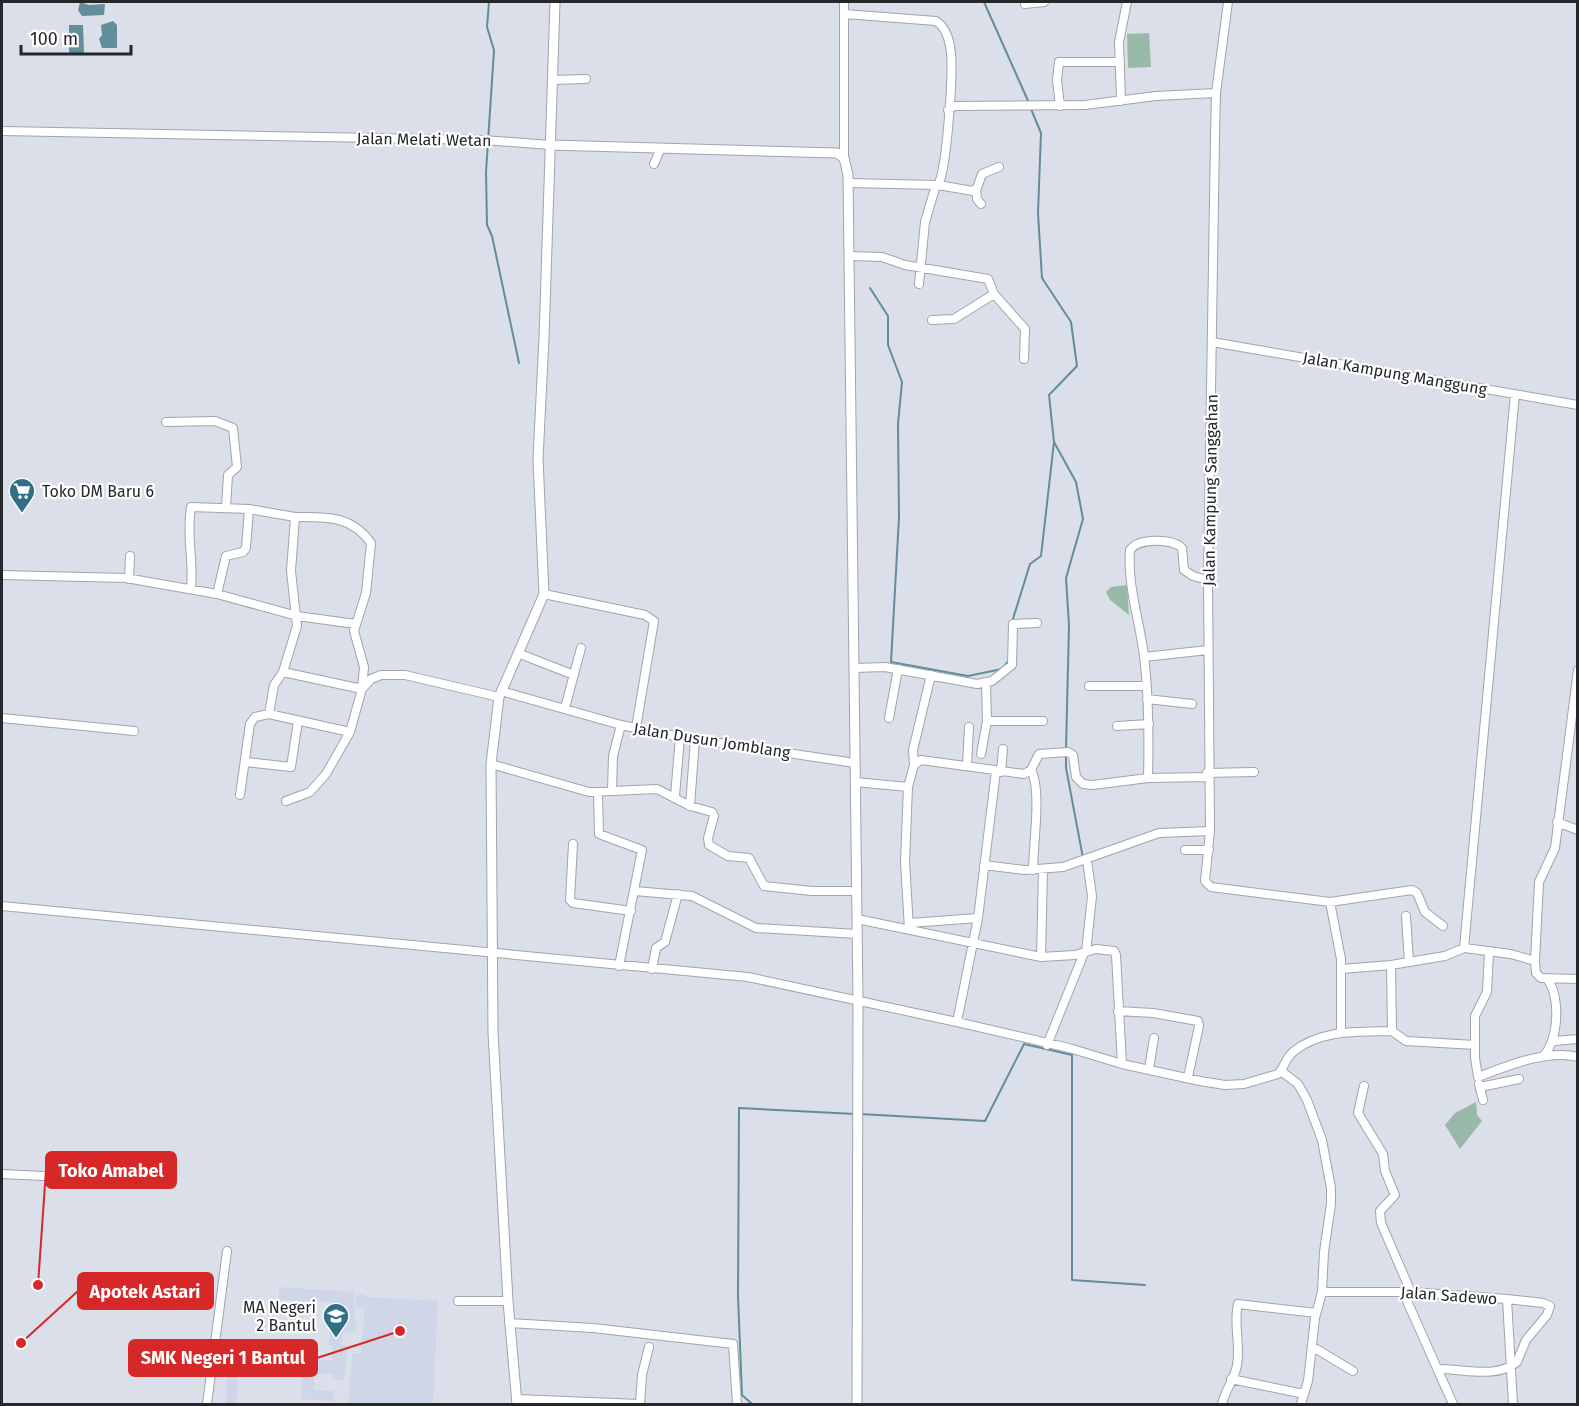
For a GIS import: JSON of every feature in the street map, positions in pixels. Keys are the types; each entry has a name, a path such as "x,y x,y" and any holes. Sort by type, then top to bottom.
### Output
{"street":[{"path":"555,2 538,459 544,594 520,654 500,694 490,764 490,952 509,1323 517,1402 639,1404 641,1384 650,1347"},
{"path":"844,2 844,158 849,183 858,1002 857,1404"},
{"path":"1025,4 1044,2"},
{"path":"1121,101 1120,33 1127,2"},
{"name":"Jalan Kampung Sanggahan","path":"1228,2 1216,93 1208,580 1210,831 1207,886 1330,902"},
{"path":"845,14 926,19 936,21 944,27 951,54 948,110 937,185 925,222 919,284"},
{"path":"1060,106 1057,80 1059,62 1120,62"},
{"path":"552,80 586,79"},
{"path":"948,110 954,106 1060,106 1156,96 1216,93"},
{"name":"Jalan Melati Wetan","path":"2,131 484,140 550,145 833,153 844,158"},
{"path":"654,164 661,148"},
{"path":"981,204 976,199 976,190 982,174 999,167"},
{"path":"849,183 937,185 976,190"},
{"path":"850,256 882,257 894,262 983,277 990,282 994,294 1024,329 1024,359"},
{"path":"932,320 954,319 994,294"},
{"name":"Jalan Kampung Manggung","path":"1212,342 1578,405"},
{"path":"1464,948 1515,394"},
{"path":"166,422 215,421 226,423 233,428 237,467 228,475 226,507"},
{"path":"191,590 194,565 188,535 191,507 249,508 295,518 331,517 347,521 364,534 371,543 366,592 356,624 354,640 364,670 362,689 350,732 326,774 316,786 303,796 286,801"},
{"path":"217,594 226,556 246,548 249,508"},
{"path":"269,714 274,685 283,672 295,633 297,616 291,571 295,518"},
{"path":"1148,778 1149,724 1144,657 1129,555 1132,546 1141,542 1180,545 1184,570 1193,576 1208,580"},
{"path":"129,579 130,556"},
{"path":"2,575 129,579 217,594 297,616 356,624"},
{"path":"544,594 645,615 654,621 636,728"},
{"path":"854,668 898,669 968,683 986,683 1012,665 1013,624 1037,623"},
{"path":"565,708 581,648"},
{"path":"1144,657 1208,650"},
{"path":"520,654 574,675"},
{"path":"889,718 898,669"},
{"path":"1578,670 1575,712 1557,822 1555,848 1539,882 1535,960 1536,973 1541,978 1578,979"},
{"path":"283,672 362,689"},
{"name":"Jalan Dusun Jomblang","path":"362,689 371,679 394,674 565,708 621,725 680,737 855,763"},
{"path":"909,926 905,862 908,788 915,765 913,750 931,675"},
{"path":"981,754 987,721 986,683"},
{"path":"1089,686 1146,686"},
{"path":"1147,699 1192,704"},
{"path":"240,795 251,721 255,717 269,714 350,732"},
{"path":"2,718 134,731"},
{"path":"246,762 291,767 298,721"},
{"path":"987,721 1043,721"},
{"path":"1118,726 1149,724"},
{"path":"612,791 614,756 621,725"},
{"path":"967,766 969,727"},
{"path":"675,796 680,737"},
{"path":"690,806 695,739"},
{"path":"957,1022 978,918 984,865 1003,749"},
{"path":"915,765 921,760 1024,774 1031,770 1039,754 1065,752 1073,755 1076,777 1083,784 1100,785 1148,778 1254,772"},
{"path":"490,764 578,790 598,793 657,789 675,796 690,806 714,814 709,845 728,856 749,858 764,886 812,891 856,891"},
{"path":"1031,770 1037,807 1034,818 1033,870"},
{"path":"855,782 908,788"},
{"path":"598,793 599,834 641,848 632,911 619,966"},
{"path":"1557,822 1578,830"},
{"path":"984,865 1043,869 1087,860 1159,833 1210,831"},
{"path":"573,844 570,900 573,903 632,911"},
{"path":"1185,850 1209,850"},
{"path":"1047,1045 1081,953 1092,896 1087,860"},
{"path":"1041,957 1043,869"},
{"path":"1341,1033 1342,969 1330,902 1413,890 1417,893 1429,917 1443,926"},
{"path":"635,891 678,894 700,899 752,927 857,934"},
{"path":"652,969 656,948 666,942 678,894"},
{"path":"2,906 760,979 957,1022 1047,1045 1069,1048 1122,1064 1234,1084 1268,1079 1281,1071 1284,1061 1295,1050 1309,1042 1341,1033 1392,1031 1406,1041 1475,1045"},
{"path":"1406,916 1409,962"},
{"path":"909,926 978,918"},
{"path":"857,919 909,926 973,943 1041,957 1108,949 1116,955 1122,1064"},
{"path":"1342,969 1390,966 1445,956 1464,948 1511,954 1535,960"},
{"path":"1483,1100 1475,1045 1476,1011 1488,986 1489,952"},
{"path":"1390,966 1392,1031"},
{"path":"1541,1058 1554,1041 1553,993 1547,979"},
{"path":"1118,1011 1153,1013 1198,1021 1200,1026 1188,1077"},
{"path":"1149,1069 1154,1038"},
{"path":"1554,1041 1578,1039"},
{"path":"1478,1077 1541,1058 1564,1055 1578,1057"},
{"path":"1281,1071 1298,1084 1307,1100 1328,1165 1331,1204 1324,1241 1322,1292 1316,1313 1314,1347 1300,1404"},
{"path":"1480,1087 1519,1079"},
{"path":"1364,1086 1358,1113 1384,1158 1385,1171 1395,1195 1379,1213 1407,1292 1453,1404"},
{"path":"2,1174 44,1176"},
{"path":"207,1404 227,1251"},
{"name":"Jalan Sadewo","path":"1322,1292 1407,1292 1507,1299 1509,1367 1513,1404"},
{"path":"1439,1369 1467,1369 1490,1374 1517,1362 1526,1340 1550,1309 1547,1304 1507,1299"},
{"path":"458,1301 508,1301"},
{"path":"1222,1404 1236,1369 1239,1351 1235,1328 1238,1304 1316,1313"},
{"path":"509,1323 593,1328 733,1344 737,1404"},
{"path":"1314,1347 1353,1371"},
{"path":"1231,1379 1304,1394"}],"shaded area":[{"name":"MA Negeri 2 Bantul","path":"279,1287 354,1292 356,1332 343,1333 342,1345 348,1346 344,1380 333,1379 333,1374 314,1374 314,1390 334,1391 334,1401 301,1399 302,1372 276,1369 276,1358 332,1360 332,1346 329,1345 332,1302 279,1300"},
{"path":"365,1294 365,1297 438,1301 433,1404 348,1404 352,1354 361,1353 365,1308 356,1307 356,1295"},
{"path":"227,1352 239,1353 237,1404 210,1404 226,1403"}],"green space":[{"path":"1149,33 1151,67 1128,68 1127,34"},
{"path":"1127,585 1129,615 1110,600 1106,592 1111,587"},
{"path":"1476,1102 1477,1115 1482,1121 1460,1149 1445,1125 1455,1113"}],"water":[{"path":"80,2 89,5 105,4 104,15 82,16 78,10"},
{"path":"113,21 117,25 117,48 102,48 99,39 102,35 101,25"},
{"path":"69,25 83,25 84,53 69,53"}],"waterway":[{"path":"489,2 487,27 494,50 486,172 487,225 492,236 519,363"},
{"path":"984,2 1029,103"},
{"path":"1031,109 1041,133 1038,213 1042,278 1071,322 1077,366 1049,395 1054,442 1076,482 1083,519 1066,578 1069,625 1066,749"},
{"path":"870,288 888,316 888,345 902,382 898,424 899,517 891,662 968,676 1002,669 1009,660"},
{"path":"1012,622 1030,564 1041,556 1054,442"},
{"path":"1066,755 1066,768 1083,858"},
{"path":"860,1114 985,1121 1024,1044 1072,1055 1072,1280 1145,1285"},
{"path":"752,1404 742,1395 738,1296 739,1108 855,1114"}],"place":[{"name":"Toko DM Baru 6","path":"22,514"},
{"name":"Toko Amabel","path":"38,1285"},
{"name":"SMK Negeri 1 Bantul","path":"400,1331"},
{"name":"MA Negeri 2 Bantul","path":"336,1339"},
{"name":"Apotek Astari","path":"21,1343"}]}
